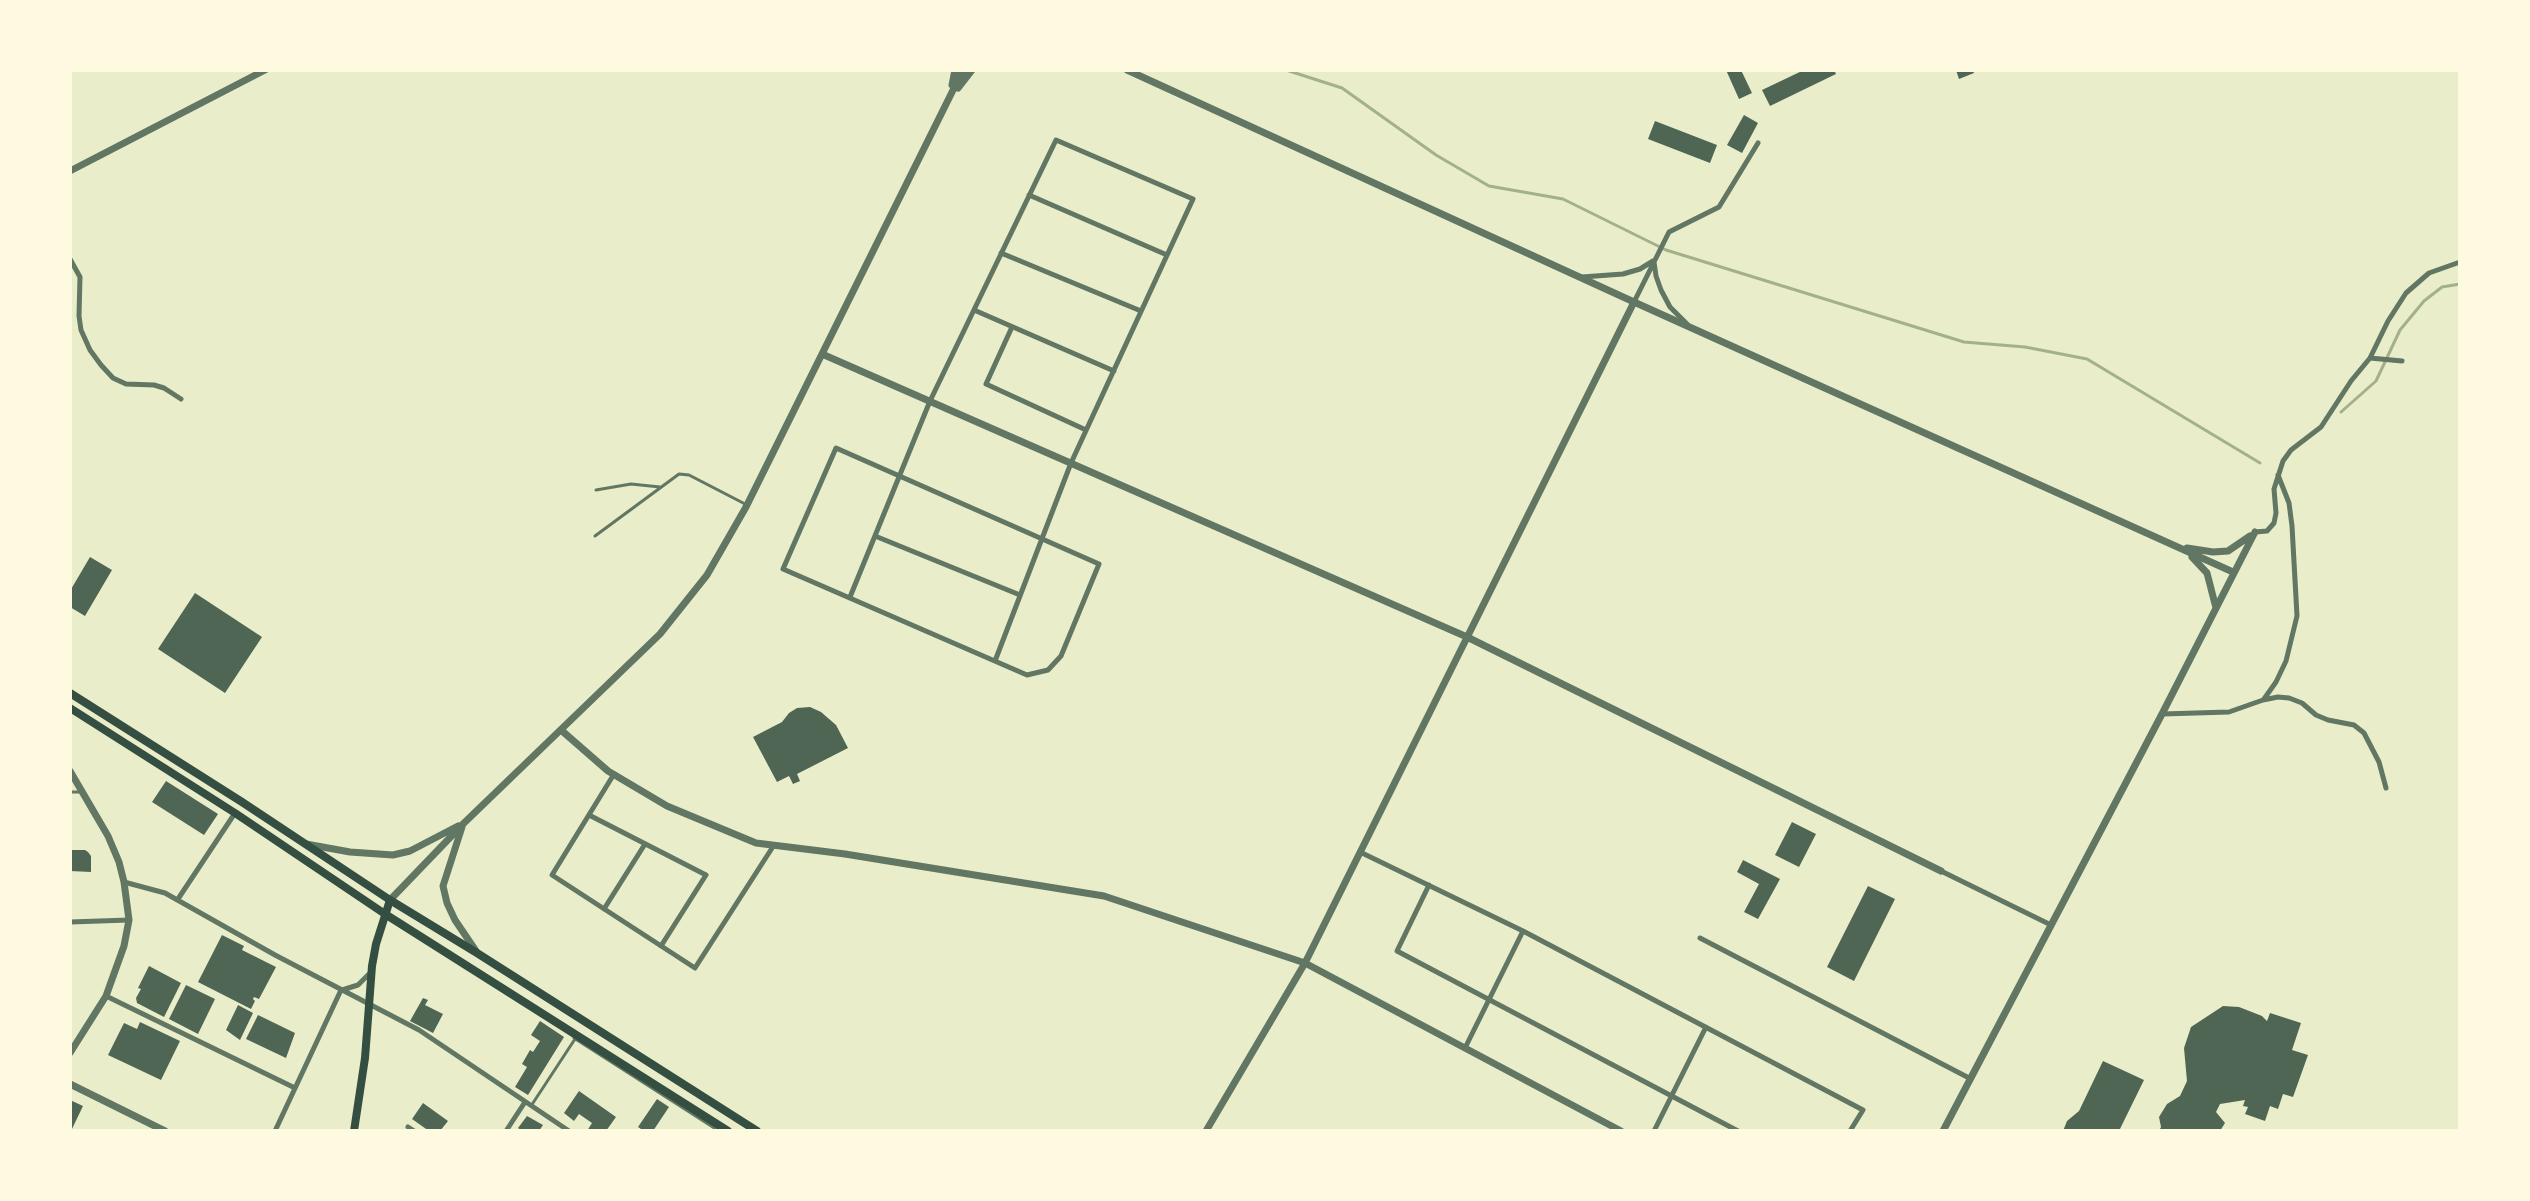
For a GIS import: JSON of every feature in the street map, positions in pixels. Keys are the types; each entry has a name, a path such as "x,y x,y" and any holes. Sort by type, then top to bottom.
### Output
{"main road":[{"path":"70,693 390,900 757,1131"},
{"path":"70,708 501,986 716,1129 728,1131"},
{"path":"354,1131 376,944 390,900"}],"street":[{"path":"70,171 265,70"},
{"path":"949,99 955,70"},
{"path":"390,900 464,823 660,634 707,575 747,505 963,70"},
{"path":"949,99 972,70"},
{"path":"1127,70 2233,572"},
{"path":"850,597 930,401 1056,140 1193,199 1071,463 995,661"},
{"path":"1206,1131 1305,963 1666,236 1719,207 1758,143"},
{"path":"1029,195 1167,255"},
{"path":"1001,253 1141,311"},
{"path":"70,259 80,277 81,330 101,365 113,378 126,384 154,385 181,399"},
{"path":"1578,277 1623,274 1654,261"},
{"path":"1654,261 1656,276 1670,307 1690,328"},
{"path":"2177,546 2213,552 2228,551 2255,532 2267,531 2274,523 2274,489 2283,461 2291,450 2321,427 2370,358 2406,293 2429,273 2460,262"},
{"path":"974,310 1114,371"},
{"path":"1012,327 986,384 1086,430"},
{"path":"822,354 1467,637 2051,925"},
{"path":"2370,358 2402,361"},
{"path":"836,448 1042,538 1099,564 1061,656 1048,670 1027,675 783,569 836,448"},
{"path":"2263,700 2286,661 2297,616 2289,503 2277,474"},
{"path":"1943,1131 2255,532"},
{"path":"875,536 1020,595"},
{"path":"2177,546 2198,561 2207,573 2216,608"},
{"path":"2162,714 2229,712 2263,700 2289,698 2328,720 2354,725 2364,733 2386,788"},
{"path":"561,730 614,774 667,806 756,843 845,854 1104,896 1305,963 1621,1131"},
{"path":"70,771 108,836 124,882 129,920 124,946 106,996 70,1053"},
{"path":"614,774 552,875 695,968 774,845"},
{"path":"178,899 235,813"},
{"path":"589,815 706,875 661,946"},
{"path":"306,844 350,852 393,855 410,851 464,823"},
{"path":"464,823 443,886 455,920 477,953"},
{"path":"604,909 645,844"},
{"path":"1360,852 1523,931 1863,1110 1850,1131"},
{"path":"124,882 178,899 430,1037 569,1131"},
{"path":"1429,885 1397,951 1738,1131"},
{"path":"70,922 129,920"},
{"path":"1465,1049 1523,931"},
{"path":"1700,938 1971,1079"},
{"path":"275,1131 341,990 358,985 372,972"},
{"path":"106,996 295,1088"},
{"path":"1654,1131 1706,1027"},
{"path":"70,1084 165,1131"},
{"path":"506,1131 528,1104"}],"lane":[{"path":"595,536 676,475 684,474 747,505"},
{"path":"596,490 626,484 660,487"},
{"path":"70,792 83,792"},
{"path":"528,1104 576,1037"}],"building":[{"path":"1726,70 1741,70 1752,93 1739,99"},
{"path":"1804,70 1834,70 1836,74 1770,106 1762,90"},
{"path":"1956,70 1973,70 1974,73 1959,79"},
{"path":"1744,115 1758,123 1742,153 1727,145"},
{"path":"1655,121 1717,145 1710,163 1648,139"},
{"path":"90,557 112,570 85,616 70,607 70,591"},
{"path":"195,593 262,637 225,693 158,649"},
{"path":"810,707 836,725 848,748 797,774 800,781 793,784 789,776 777,782 753,737 782,722 797,708"},
{"path":"166,781 218,814 204,835 152,802"},
{"path":"1792,822 1816,834 1799,867 1775,855"},
{"path":"70,850 88,852 91,872 70,871"},
{"path":"1743,860 1780,879 1758,919 1744,912 1759,884 1737,872"},
{"path":"1868,886 1895,899 1854,981 1827,967"},
{"path":"222,935 244,946 242,950 276,967 259,999 254,997 251,1009 198,982"},
{"path":"149,966 181,983 164,1017 137,1003 141,989 138,988"},
{"path":"186,985 215,999 198,1034 169,1019"},
{"path":"423,998 428,1000 425,1005 443,1014 433,1033 410,1021"},
{"path":"238,1005 253,1013 240,1040 226,1030"},
{"path":"2223,1006 2239,1007 2267,1021 2270,1013 2301,1023 2292,1050 2308,1055 2293,1097 2283,1094 2278,1109 2270,1106 2265,1121 2245,1114 2248,1107 2243,1106 2245,1100 2220,1104 2216,1112 2225,1123 2220,1131 2159,1131 2159,1117 2167,1104 2180,1096 2187,1081 2184,1048 2191,1027"},
{"path":"258,1015 295,1033 286,1058 246,1039"},
{"path":"540,1021 564,1037 528,1095 515,1087 527,1067 522,1064 540,1041 531,1035"},
{"path":"140,1022 180,1041 161,1080 108,1055 124,1023 137,1029"},
{"path":"2103,1061 2144,1080 2119,1131 2063,1131 2067,1121 2079,1111"},
{"path":"579,1091 616,1117 606,1131 587,1131 592,1123 579,1114 574,1121 564,1113"},
{"path":"657,1099 669,1107 653,1131 644,1131 638,1127"},
{"path":"70,1100 83,1106 71,1131 70,1131"},
{"path":"423,1103 448,1121 440,1131 429,1131 412,1119"},
{"path":"527,1116 543,1125 539,1131 522,1131 518,1128"}],"waterway":[{"path":"1286,70 1342,88 1436,155 1489,186 1563,199 1666,250 1964,342 2025,347 2087,359 2260,463"},
{"path":"2341,412 2376,381 2400,330 2424,301 2442,287 2460,284"}]}
